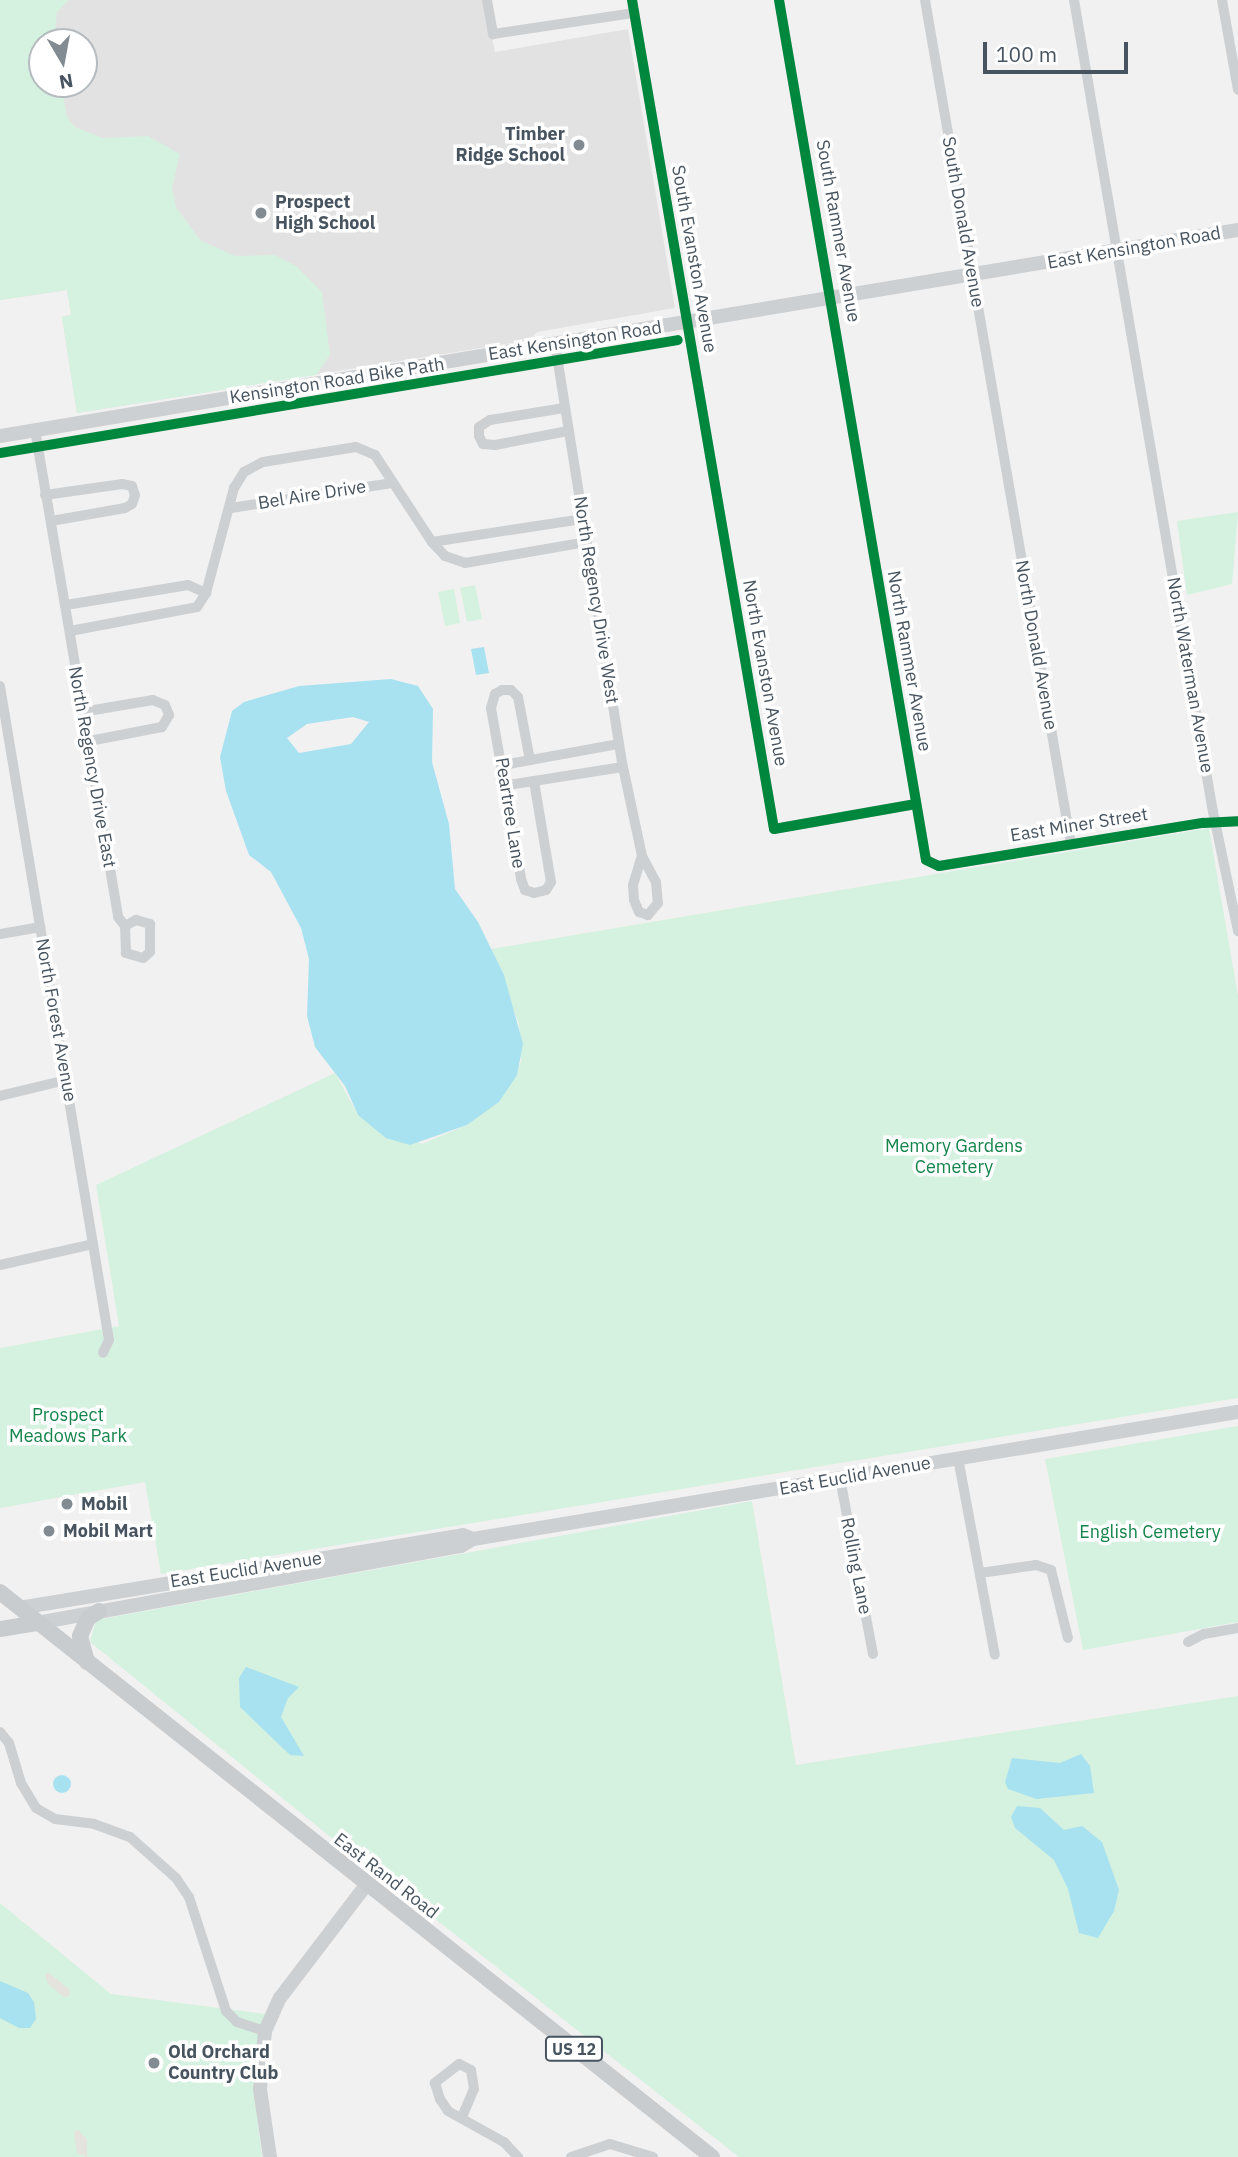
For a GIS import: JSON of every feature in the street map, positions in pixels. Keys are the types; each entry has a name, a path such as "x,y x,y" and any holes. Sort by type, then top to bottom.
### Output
{"main road":[{"name":"East Kensington Road","path":"0,436 1238,230"},
{"name":"East Euclid Avenue","path":"37,1623 461,1546 473,1539 1238,1412"},
{"name":"East Euclid Avenue","path":"19,1608 463,1535 473,1539"},
{"name":"US 12","path":"0,1592 37,1623"},
{"path":"0,1611 19,1608"},
{"path":"87,1662 80,1636 88,1618 99,1611"},
{"path":"0,1629 37,1623"},
{"name":"East Rand Road","path":"37,1623 712,2157"},
{"path":"270,2157 260,2089 265,2031 280,1998 366,1885"}],"street":[{"path":"487,0 493,34 634,13"},
{"name":"South Evanston Avenue","path":"632,0 722,524"},
{"name":"South Rammer Avenue","path":"779,0 832,299 858,468"},
{"name":"South Donald Avenue","path":"925,0 1001,445"},
{"name":"North Waterman Avenue","path":"1074,0 1238,931"},
{"path":"1222,0 1238,90"},
{"name":"North Regency Drive West","path":"555,344 623,767 642,856 657,892 658,902 648,915 639,912 634,900 633,885 642,856"},
{"path":"564,408 490,420 479,427 479,436 483,444 495,445 568,431"},
{"name":"North Regency Drive East","path":"36,430 118,917 125,926"},
{"name":"North Donald Avenue","path":"1001,445 1071,844"},
{"name":"Bel Aire Drive","path":"206,593 231,508 234,488 244,472 262,462 356,447 375,455 432,542 445,556 465,564 587,542"},
{"name":"North Rammer Avenue","path":"858,468 926,860"},
{"name":"Bel Aire Drive","path":"231,508 392,482"},
{"path":"46,495 121,484 132,486 135,495 132,504 125,508 51,521"},
{"path":"432,542 583,519"},
{"name":"North Evanston Avenue","path":"722,524 774,828 916,804"},
{"path":"66,605 188,586 206,593 197,607 181,613 70,631"},
{"name":"North Forest Avenue","path":"0,686 109,1340 103,1353"},
{"name":"Peartree Lane","path":"530,760 518,697 511,690 502,690 495,694 491,708 508,785 521,878 525,890 534,893 546,890 551,882 534,781"},
{"path":"82,712 153,700 165,705 169,715 162,727 89,741"},
{"path":"503,765 619,744"},
{"path":"0,766 13,763"},
{"path":"508,785 623,767"},
{"name":"East Miner Street","path":"926,860 939,866 1217,822 1238,821"},
{"path":"0,934 40,927"},
{"path":"0,1096 66,1080"},
{"path":"0,1265 93,1244"},
{"path":"958,1458 995,1655"},
{"name":"Rolling Lane","path":"840,1478 873,1654"},
{"path":"980,1573 1036,1565 1051,1570 1068,1638"},
{"path":"1188,1642 1203,1634 1238,1628"},
{"path":"0,1732 9,1743 21,1783 36,1808 55,1819 94,1824 130,1837 176,1878 189,1897 226,2011 237,2022 265,2031"},
{"path":"462,2117 474,2089 471,2070 459,2064 436,2083 448,2110 505,2142 518,2157"},
{"path":"572,2157 610,2144 653,2157"}],"shaded area":[{"name":"Prospect High School","path":"0,0 484,0 495,52 628,29 675,308 537,332 530,340 77,413 62,317 71,315 67,290 0,300"}],"green space":[{"path":"0,0 69,0 57,12 55,28 28,28 28,98 64,98 67,117 75,127 103,138 148,136 180,154 172,188 176,207 200,240 235,256 275,255 296,266 322,292 330,355 316,375 77,413 62,317 71,315 67,290 0,300"},
{"path":"1238,512 1232,584 1187,595 1177,521"},
{"path":"475,585 482,619 467,622 460,588"},
{"path":"454,589 460,623 445,626 438,592"},
{"name":"Memory Gardens Cemetery","path":"1209,828 1238,996 1238,1398 161,1574 145,1482 0,1508 0,1348 119,1326 96,1185 335,1073 358,1115 422,1144 467,1125 499,1102 521,1062 519,1024 491,949"},
{"name":"English Cemetery","path":"1238,1426 1238,1622 1083,1650 1045,1459"},
{"path":"752,1501 796,1765 1238,1696 1238,2157 739,2157 328,1835 90,1642 96,1620"},
{"name":"Old Orchard Country Club","path":"0,1903 111,1994 266,2014 252,2073 262,2157 0,2157"}],"sand":[{"path":"48,1972 70,1990 69,1996 64,1997 48,1984 45,1975"},
{"path":"79,2130 87,2140 87,2157 77,2153 74,2132"}],"water":[{"path":"484,647 489,673 476,675 471,649"},
{"path":"391,679 418,686 433,709 432,762 449,824 455,889 478,922 504,975 523,1044 517,1075 499,1102 467,1125 410,1145 386,1138 358,1115 345,1086 315,1047 307,1016 309,959 301,928 271,872 249,855 226,791 220,757 232,711 244,702 299,686","holes":["353,717 369,722 351,744 299,753 287,738 307,724"]},
{"path":"246,1667 299,1687 288,1698 281,1717 304,1756 290,1755 240,1707 239,1678"},
{"path":"1081,1754 1090,1766 1094,1793 1036,1799 1008,1789 1005,1782 1012,1758 1060,1763"},
{"path":"62,1775 68,1778 71,1784 68,1790 62,1793 56,1790 53,1784 56,1778"},
{"path":"1017,1806 1040,1808 1064,1830 1082,1826 1102,1842 1119,1890 1114,1911 1098,1938 1079,1933 1068,1889 1054,1860 1015,1828 1011,1817"},
{"path":"0,1981 28,1993 34,2002 36,2019 30,2028 19,2028 0,2018"}],"cycle path":[{"path":"632,0 774,829 916,804"},
{"path":"779,0 926,860 939,866 1203,823 1238,821"},
{"name":"Kensington Road Bike Path","path":"0,453 678,340"}],"place":[{"name":"Timber Ridge School","path":"579,145"},
{"name":"Prospect High School","path":"261,213"},
{"name":"Mobil","path":"67,1504"},
{"name":"Mobil Mart","path":"49,1531"},
{"name":"Old Orchard Country Club","path":"154,2063"}],"park label":[{"name":"Prospect Meadows Park","path":"68,1426"}]}
